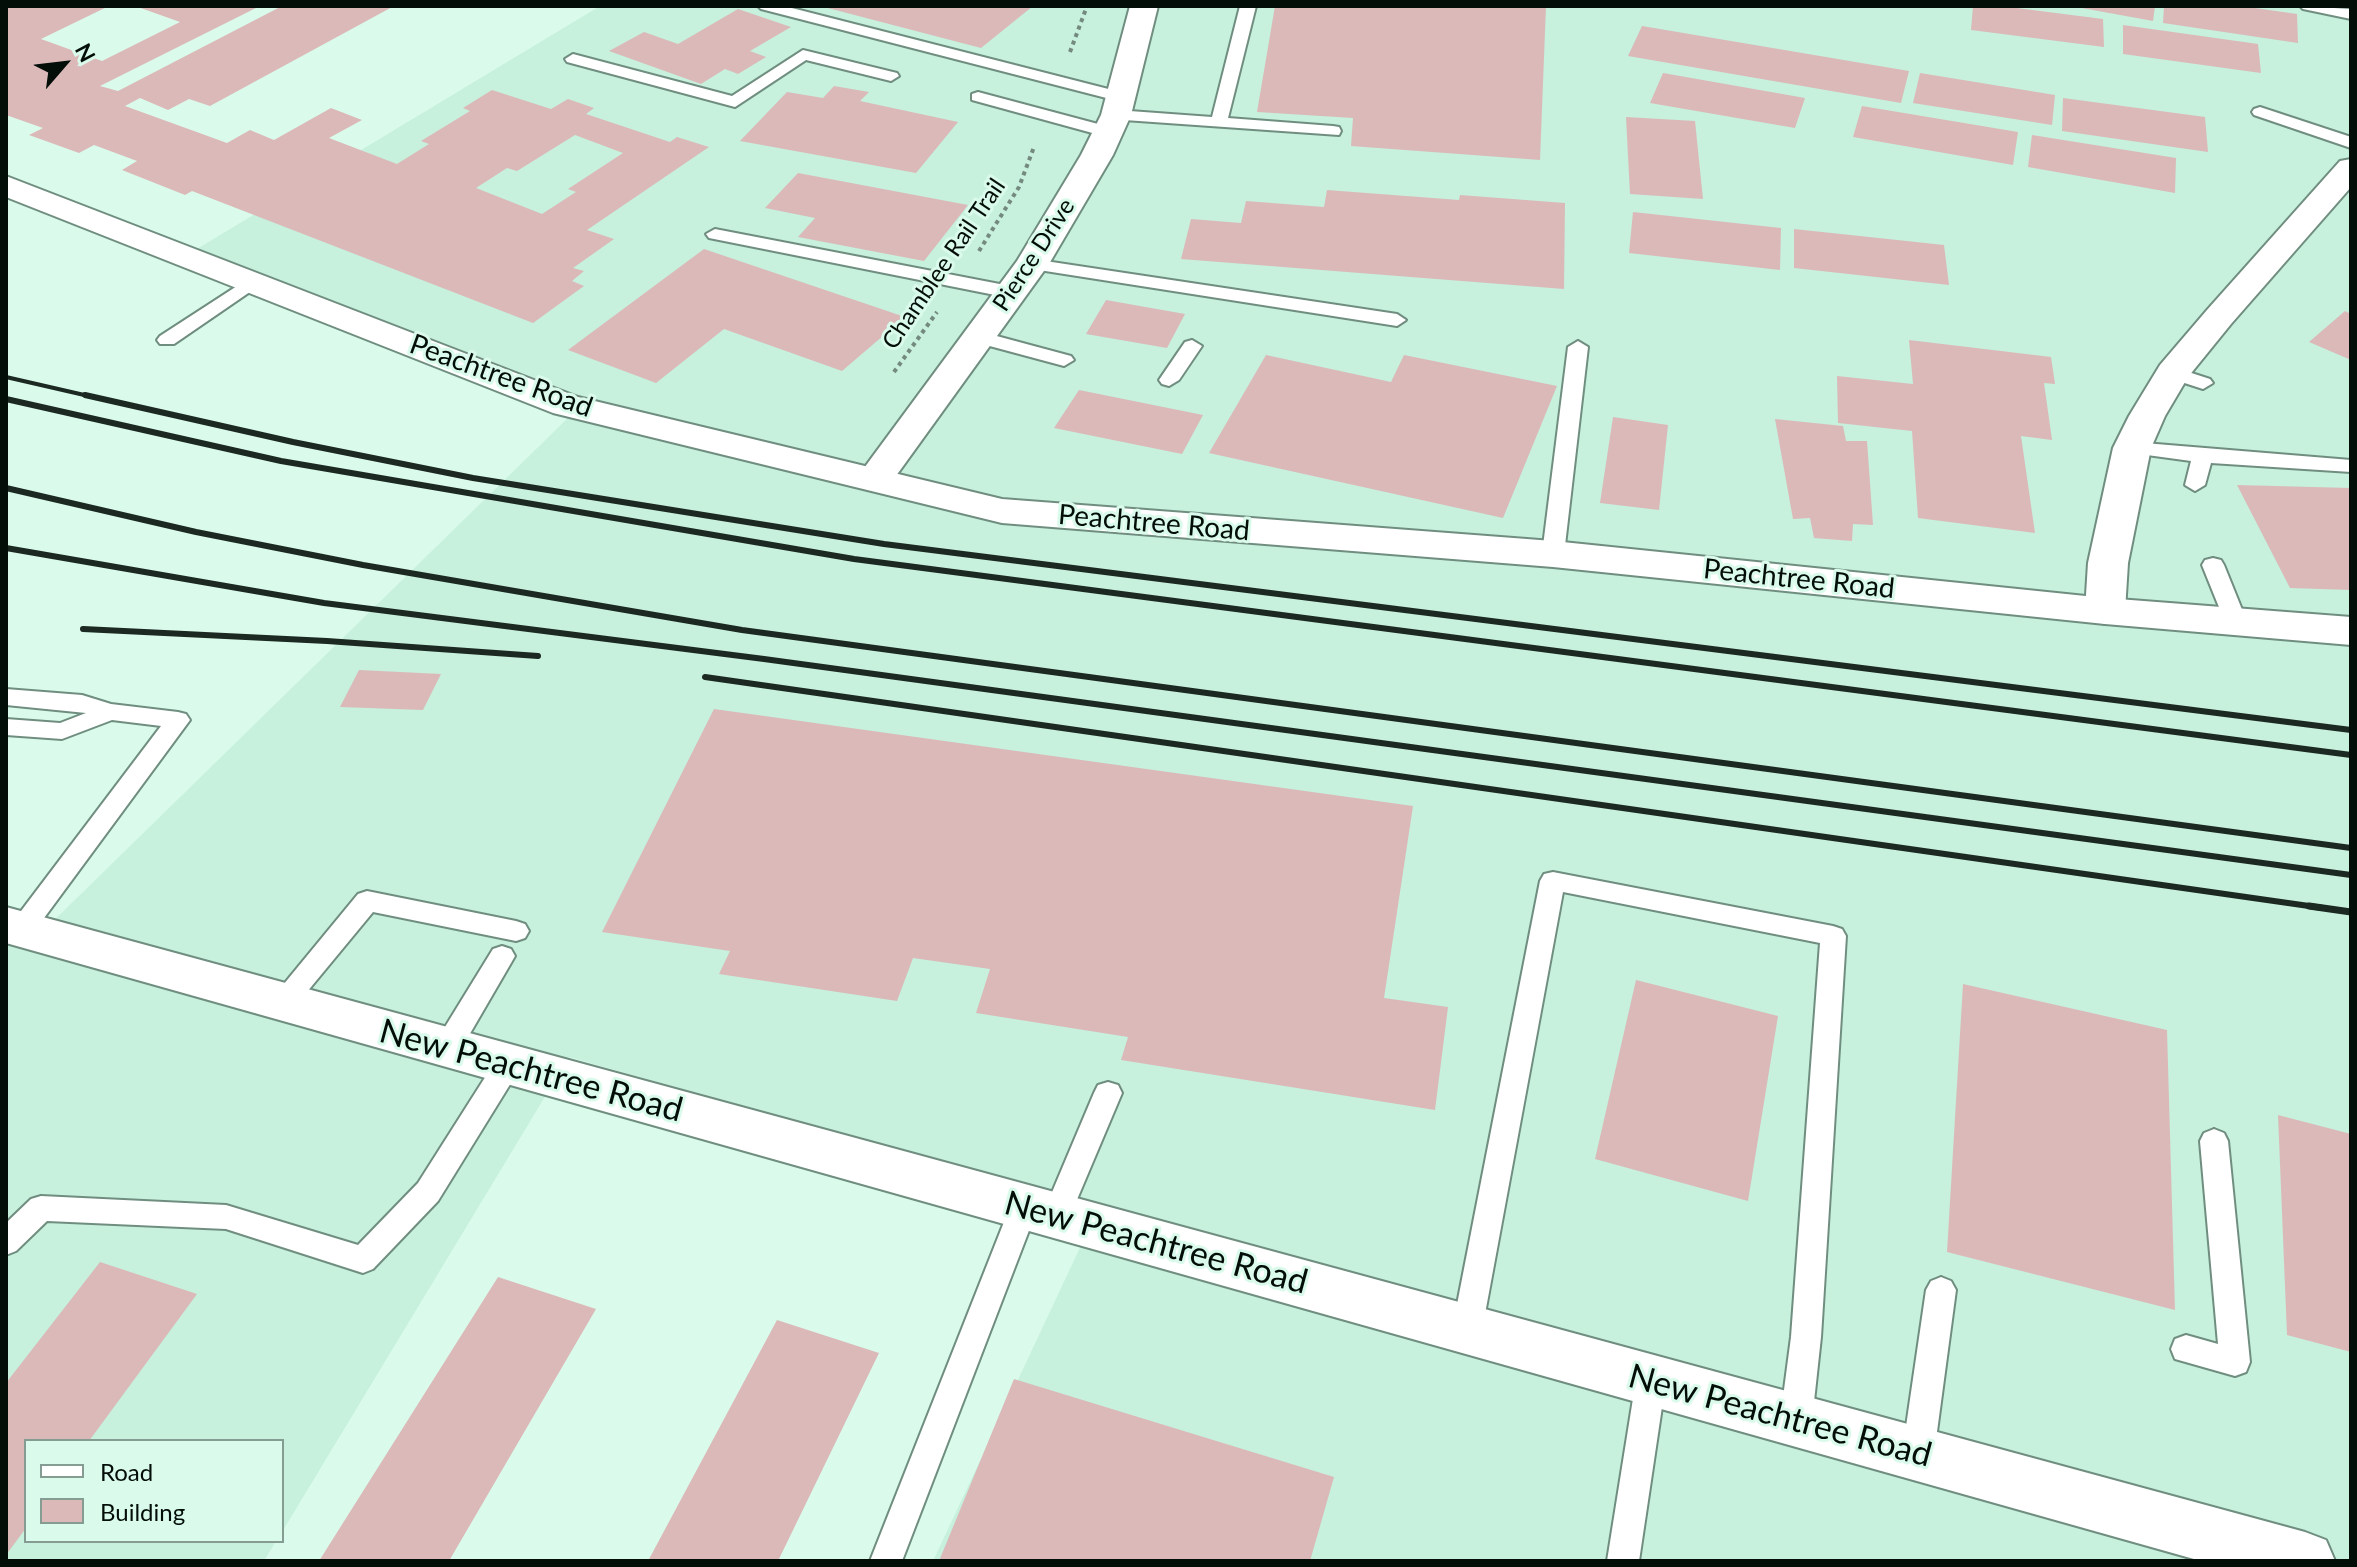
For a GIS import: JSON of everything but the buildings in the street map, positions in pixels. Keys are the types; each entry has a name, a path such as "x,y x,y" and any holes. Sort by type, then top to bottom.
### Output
{"street":[{"name":"Pierce Drive","path":"875,479 1032,264 1097,155 1114,114 1144,6"},
{"path":"2105,611 2108,563 2132,448 2147,416 2188,378 2219,317 2350,166"},
{"name":"Peachtree Road","path":"6,186 566,405 1002,511 1553,554 2105,611 2351,631"},
{"name":"New Peachtree Road","path":"11,932 283,1003 2305,1561"}],"lane":[{"path":"766,6 1059,81 1114,114"},
{"path":"1219,122 1248,6"},
{"path":"2308,6 2351,14"},
{"path":"573,59 735,102 803,55 891,76"},
{"path":"978,97 1046,115 1114,114 1333,131"},
{"path":"2260,112 2350,166"},
{"path":"715,234 1010,292"},
{"path":"1032,264 1397,320"},
{"path":"167,340 254,281"},
{"path":"978,337 1064,360"},
{"path":"1169,380 1192,346"},
{"path":"1553,554 1578,347"},
{"path":"2132,448 2351,466"},
{"path":"2195,485 2203,456"},
{"path":"2213,565 2236,622"},
{"path":"6,697 82,703 110,712 178,720 11,932"},
{"path":"6,727 62,731 110,712"},
{"path":"1467,1330 1553,881 1833,936 1806,1337 1796,1420"},
{"path":"283,1003 367,901 516,931"},
{"path":"447,1048 502,956"},
{"path":"6,1242 41,1208 226,1217 363,1260 428,1192 508,1065"},
{"path":"886,1561 1040,1211 1108,1093"},
{"path":"2186,1349 2235,1362 2214,1141"},
{"path":"1918,1454 1941,1290"},
{"path":"1623,1561 1651,1380"}],"path":[{"path":"1059,81 1087,6"},
{"name":"Chamblee Rail Trail","path":"889,379 959,282 1019,187 1046,115"}],"shaded area":[{"path":"600,6 2351,6 2351,1561 933,1561 1099,1207 569,1057 284,1529 284,1439 24,1439 24,1543 275,1543 264,1561 6,1561 6,929 39,935 572,414 177,261"}],"railway":[{"path":"6,377 93,397"},
{"path":"85,395 293,442 473,478 884,544 2351,730"},
{"path":"6,399 281,461 854,559 2351,755"},
{"path":"6,488 196,532 363,565 742,630 2351,848"},
{"path":"6,548 324,603 764,659 2351,875"},
{"path":"83,629 327,641 538,656"},
{"path":"705,677 2323,908"},
{"path":"2309,906 2323,908"},
{"path":"2323,908 2351,912"}]}
